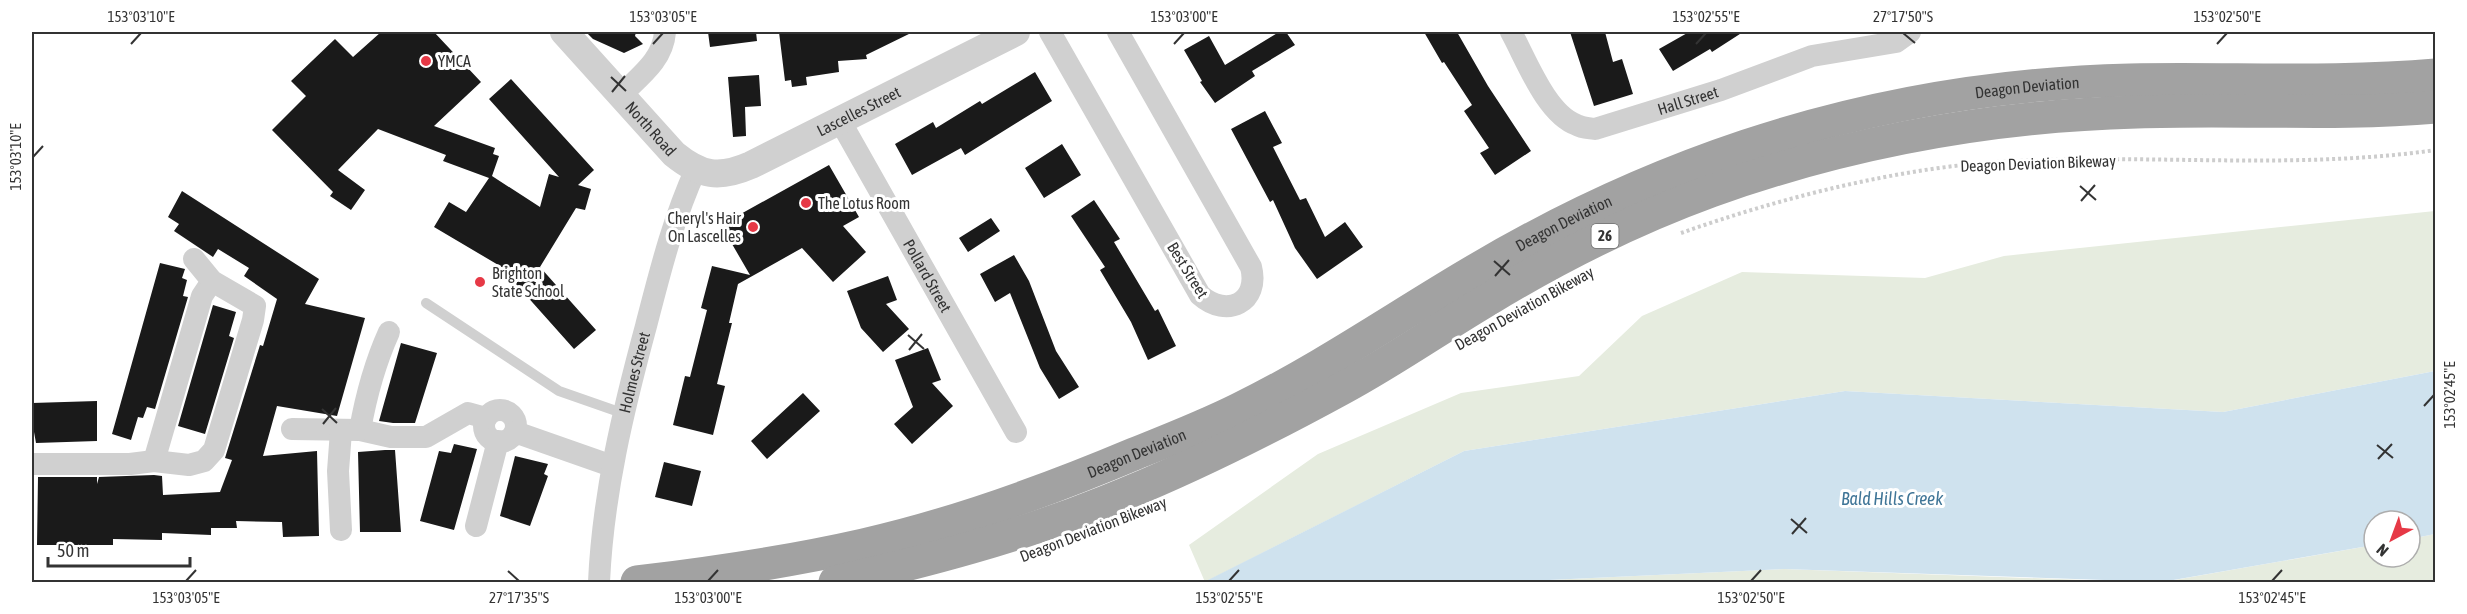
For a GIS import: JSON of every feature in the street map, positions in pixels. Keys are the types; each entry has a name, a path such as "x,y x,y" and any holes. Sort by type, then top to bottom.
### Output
{"highway":[{"name":"Deagon Deviation","path":"637,582 719,573 866,544 948,523 1024,498 1100,469 1240,408 1312,369 1473,271 1570,219 1679,171 1746,146 1809,127 1889,107 1958,95 2073,84 2131,80 2321,82 2436,75"},
{"name":"Deagon Deviation","path":"835,582 905,566 1009,536 1103,503 1185,468 1348,386 1491,297 1566,254 1648,216 1786,166 1851,148 1931,131 2040,117 2143,111 2348,113 2436,107"}],"street":[{"name":"North Road","path":"564,32 674,154 696,169"},
{"path":"621,95 656,61 661,51 665,32"},
{"name":"Lascelles Street","path":"696,169 719,175 734,172 1016,32"},
{"name":"Best Street","path":"1050,32 1200,296 1209,304 1221,307 1234,305 1245,299 1252,290 1254,278 1251,267 1118,32"},
{"name":"Hall Street","path":"1511,32 1549,102 1576,125 1595,129 1721,90 1812,56 1896,42 1910,32"},
{"name":"Pollard Street","path":"839,119 1016,432"},
{"name":"Holmes Street","path":"599,582 602,533 622,413 670,235 696,169"},
{"path":"32,464 130,464 154,461 189,465 204,461 214,450 254,320 255,306 212,281 194,258"},
{"path":"154,461 202,296 212,281"},
{"path":"341,530 338,471 350,430 365,402 379,354 389,332"},
{"path":"292,429 350,430 391,437 426,437 468,413 486,418 494,411 508,411 516,422 506,436 476,526"},
{"path":"506,436 612,466"}],"lane":[{"path":"426,303 559,391 622,413"}],"path":[{"name":"Deagon Deviation Bikeway","path":"1671,236 1738,213 1808,195 1954,166 2064,159 2334,160 2386,157 2436,150"}],"shaded area":[{"path":"2435,211 2435,371 2223,412 1845,391 1464,451 1205,582 1189,545 1318,454 1461,393 1579,376 1642,316 1742,272 1925,278 2004,256"},
{"path":"2435,534 2435,582 2163,582 2362,547 2362,569 2422,569 2422,537"},
{"path":"1784,569 2138,582 1540,582"}],"water":[{"name":"Bald Hills Creek","path":"2435,371 2435,534 2422,537 2422,509 2362,509 2362,547 2162,582 1784,569 1540,582 1204,582 1464,451 1845,391 2223,412"}],"building":[{"path":"381,32 434,32 481,82 434,126 495,148 493,154 499,156 492,176 540,207 549,174 559,177 489,99 511,79 594,170 578,185 591,189 585,210 576,208 540,267 596,330 574,349 500,266 434,227 449,202 466,212 489,178 443,161 446,155 378,129 338,170 365,190 351,210 330,196 333,192 272,130 306,96 291,81 335,39 353,57"},
{"path":"586,32 636,32 635,36 643,44 624,53 593,39"},
{"path":"708,32 756,32 757,41 710,47"},
{"path":"779,32 913,32 866,55 867,59 838,61 839,72 806,77 807,85 792,87 791,80 785,81"},
{"path":"1279,32 1286,32 1295,45 1252,71 1255,76 1215,103 1200,82 1202,81 1184,50 1209,36 1225,65"},
{"path":"1424,32 1457,32 1488,86 1531,151 1495,175 1480,153 1489,148 1464,111 1472,105 1444,62 1442,63"},
{"path":"1570,32 1605,32 1613,62 1622,59 1633,94 1594,106"},
{"path":"1689,32 1743,32 1712,52 1710,49 1673,71 1659,49"},
{"path":"1035,72 1052,101 965,155 961,148 912,175 895,144 933,122 936,128 980,101 982,104"},
{"path":"759,75 761,106 745,107 746,136 733,137 728,77"},
{"path":"1265,111 1282,143 1273,147 1300,200 1306,198 1325,237 1345,222 1363,247 1317,279 1295,248 1273,200 1270,202 1231,129"},
{"path":"1062,144 1081,175 1044,198 1025,168"},
{"path":"829,165 859,217 843,226 866,252 833,282 802,248 738,284 729,323 732,323 717,384 725,386 713,435 673,425 685,376 690,377 707,310 701,308 712,266 750,275 721,225"},
{"path":"182,191 319,279 305,304 365,318 337,416 277,406 263,456 317,451 319,536 283,537 282,522 236,521 237,528 211,528 211,535 162,533 162,540 113,539 113,545 37,545 38,477 97,477 97,484 99,477 154,475 162,476 163,495 220,492 232,460 225,458 260,345 263,346 277,299 244,276 249,268 218,249 213,257 174,231 179,224 168,217"},
{"path":"1094,200 1120,239 1114,242 1155,311 1158,309 1176,346 1148,360 1131,322 1100,270 1105,267 1071,216"},
{"path":"991,218 1000,231 968,252 959,238"},
{"path":"1014,255 1029,281 1056,351 1079,387 1059,399 1040,368 1010,293 995,302 980,274"},
{"path":"160,263 185,269 182,278 187,280 183,296 188,297 155,409 147,407 143,418 138,417 131,440 112,434"},
{"path":"888,276 897,300 886,304 909,329 883,352 861,328 847,291"},
{"path":"213,305 236,312 229,336 234,338 205,434 178,426"},
{"path":"401,343 437,353 415,423 379,421"},
{"path":"928,348 941,380 932,383 953,406 912,444 894,424 913,407 895,360"},
{"path":"803,393 820,411 767,459 751,441"},
{"path":"97,401 97,441 36,443 34,432 32,432 32,403"},
{"path":"454,444 477,449 454,530 420,521 439,451 451,453"},
{"path":"395,450 401,532 360,532 358,452"},
{"path":"515,456 548,464 544,474 548,476 530,526 500,516"},
{"path":"664,462 701,471 692,506 655,497"}],"place":[{"name":"YMCA","path":"426,61"},
{"name":"The Lotus Room","path":"806,203"},
{"name":"Cheryl's Hair On Lascelles","path":"753,227"},
{"name":"Brighton State School","path":"480,282"}]}
